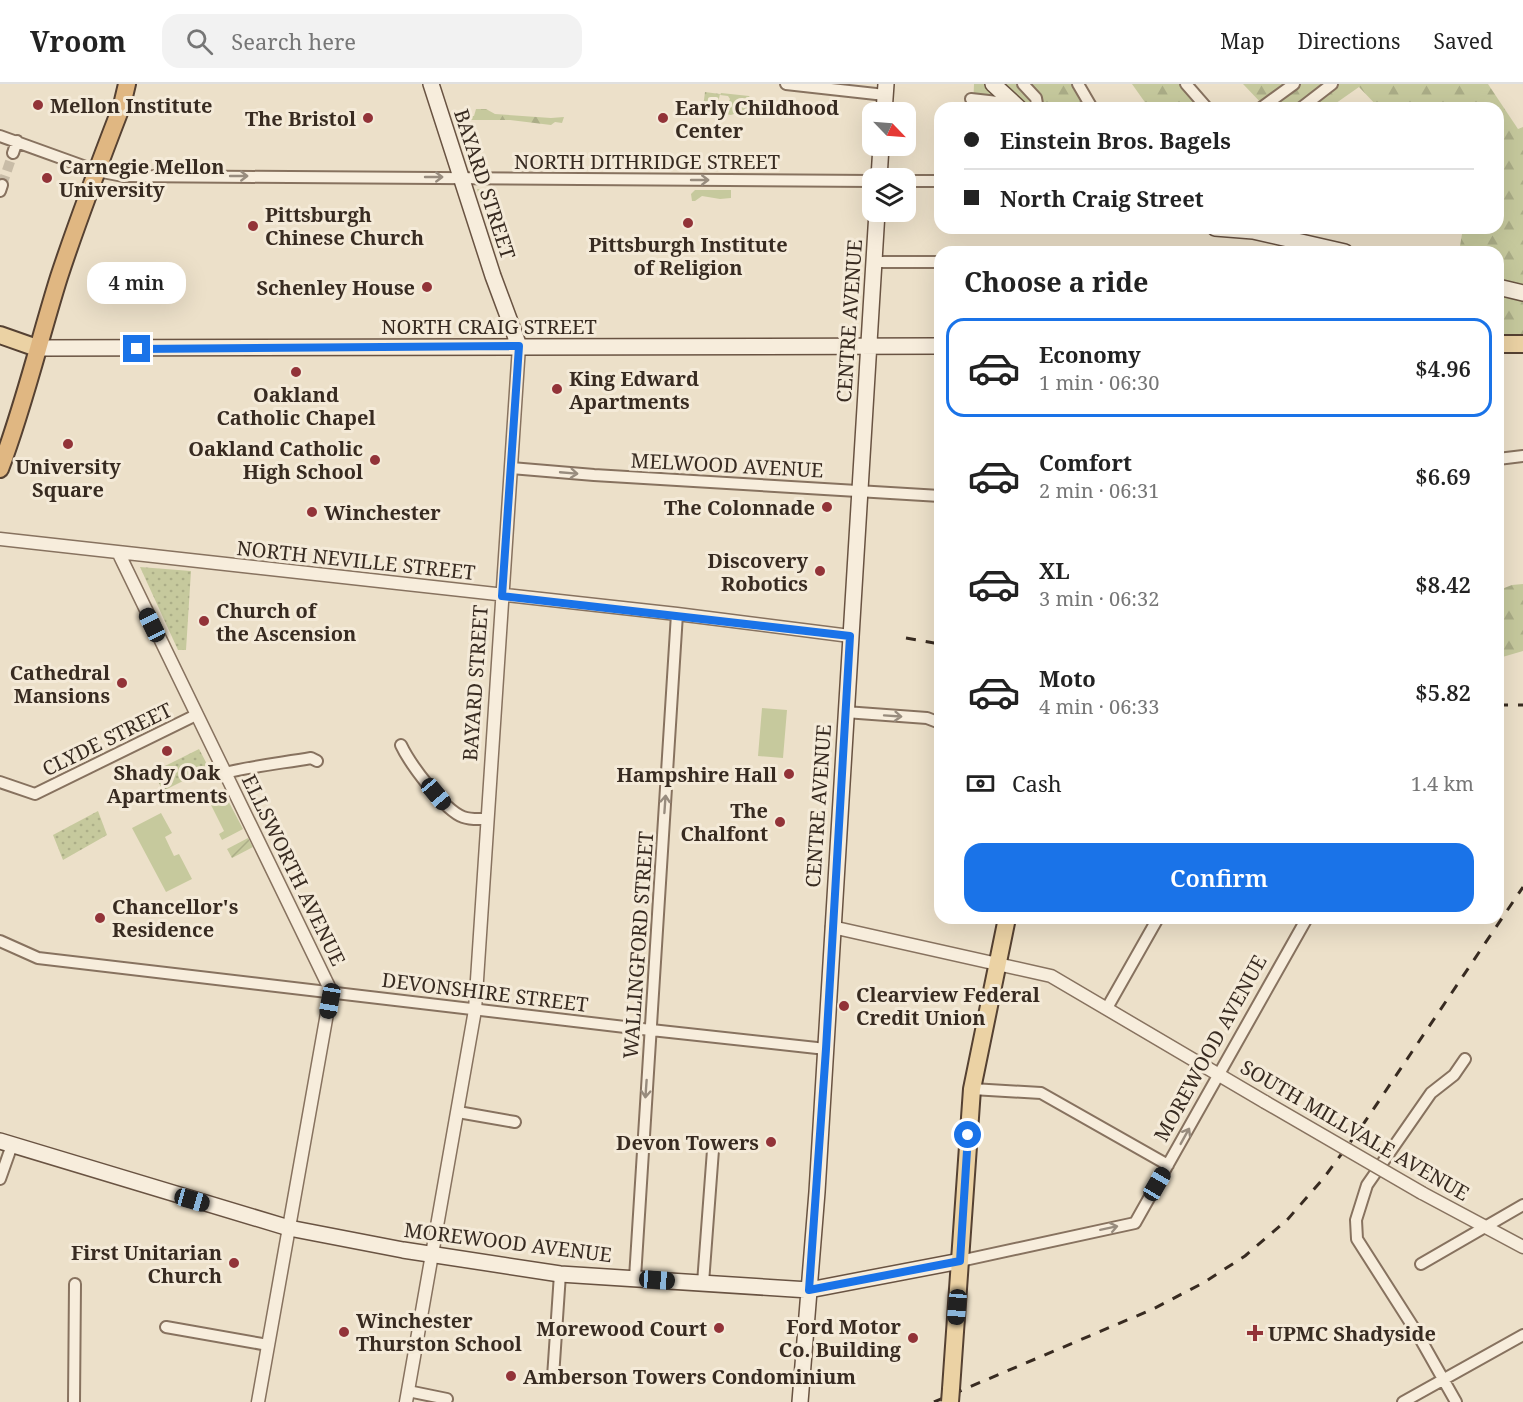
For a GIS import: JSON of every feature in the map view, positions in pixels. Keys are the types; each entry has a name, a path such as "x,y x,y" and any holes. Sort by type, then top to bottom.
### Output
{"highway":[{"path":"0,469 22,408 38,348 76,228 122,105 127,84"}],"main road":[{"name":"BAYARD STREET","path":"431,84 493,276 519,346"},
{"path":"993,84 1013,102"},
{"name":"CENTRE AVENUE","path":"800,1402 826,1049 876,222"},
{"path":"1266,234 1319,246"},
{"path":"1504,288 1523,293"},
{"path":"0,335 38,348"},
{"path":"1504,344 1523,344"},
{"name":"NORTH CRAIG STREET","path":"38,348 934,346"},
{"path":"950,1402 972,1089 1006,924"},
{"name":"MOREWOOD AVENUE","path":"6,1143 289,1228 560,1274 809,1290 960,1261"}],"street":[{"path":"786,84 885,89"},
{"path":"1023,84 1036,98 1037,102"},
{"path":"1078,84 1088,102"},
{"path":"1186,84 1202,102"},
{"path":"1270,102 1294,84"},
{"path":"1308,102 1332,84"},
{"path":"971,99 991,102"},
{"name":"NORTH DITHRIDGE STREET","path":"0,136 97,171 123,176 862,181"},
{"path":"13,153 17,141"},
{"path":"916,181 934,181"},
{"path":"874,262 934,262"},
{"name":"BAYARD STREET","path":"407,1396 475,1010 519,346"},
{"path":"1504,458 1523,456"},
{"name":"MELWOOD AVENUE","path":"511,468 934,496"},
{"name":"NORTH NEVILLE STREET","path":"0,539 677,614 850,636"},
{"name":"ELLSWORTH AVENUE","path":"118,552 195,715 331,991 258,1402"},
{"name":"WALLINGFORD STREET","path":"635,1278 677,614"},
{"path":"845,712 927,718 934,721"},
{"name":"CLYDE STREET","path":"0,782 35,794 195,715"},
{"path":"401,745 413,765 448,808 461,817 471,820 487,819"},
{"path":"225,773 256,765 311,758 317,761"},
{"path":"1107,1008 1155,924"},
{"name":"MOREWOOD AVENUE","path":"960,1261 1135,1223 1304,924"},
{"name":"SOUTH MILLVALE AVENUE","path":"832,927 1051,976 1422,1193 1523,1247"},
{"name":"DEVONSHIRE STREET","path":"0,941 38,958 826,1049"},
{"path":"1456,1402 1417,1333 1357,1239 1356,1220 1367,1185 1431,1093 1454,1075 1465,1059"},
{"path":"972,1089 1041,1094 1168,1165"},
{"path":"458,1112 515,1122"},
{"path":"0,1179 6,1143"},
{"path":"703,1283 713,1150"},
{"path":"1421,1264 1523,1204"},
{"path":"553,1377 560,1274"},
{"path":"74,1402 75,1284"},
{"path":"166,1327 268,1345"},
{"path":"1403,1402 1523,1335"},
{"path":"407,1396 447,1399"}],"green space":[{"path":"974,84 1081,84 1091,102 973,102"},
{"path":"1132,84 1186,84 1202,102 1145,102"},
{"path":"1243,84 1488,84 1500,102 1373,102 1359,87 1338,102 1260,102"},
{"path":"705,92 720,94 718,103 722,104 722,108 718,107 716,117 702,115"},
{"path":"721,93 749,96 752,101 751,108 731,115 726,114 724,108 730,99 728,96 720,95"},
{"path":"1504,108 1518,129 1523,127 1523,344 1504,344 1504,246 1460,246 1462,234 1504,234"},
{"path":"476,109 486,109 495,114 564,117 562,123 555,122 551,125 510,120 454,120 452,116 474,116"},
{"path":"477,189 497,191 496,197 489,197 484,204 488,207 486,217 490,219 490,228 488,225"},
{"path":"695,190 731,190 731,198 702,196 692,201 691,194"},
{"path":"140,567 191,571 186,650 178,650"},
{"path":"1523,584 1523,651 1504,657 1504,588"},
{"path":"762,708 787,710 783,758 758,756"},
{"path":"199,749 209,768 163,791 153,772"},
{"path":"222,789 243,829 222,840 219,834 224,831 207,797"},
{"path":"98,811 107,835 63,860 53,835"},
{"path":"161,813 172,833 165,837 174,856 179,854 192,879 166,892 132,828"},
{"path":"248,838 253,847 232,858 227,849"}],"tunnel":[{"path":"2,185 13,153"}],"railway":[{"path":"906,638 934,643"},
{"path":"1504,705 1523,705"},
{"path":"1504,915 1523,887"},
{"path":"934,1402 1153,1309 1203,1283 1245,1256 1287,1220 1323,1179 1360,1129 1498,924"}],"place":[{"name":"Mellon Institute","path":"38,105"},
{"name":"The Bristol","path":"368,118"},
{"name":"Early Childhood Center","path":"663,118"},
{"name":"Carnegie Mellon University","path":"47,178"},
{"name":"Pittsburgh Institute of Religion","path":"688,223"},
{"name":"Pittsburgh Chinese Church","path":"253,226"},
{"name":"Schenley House","path":"427,287"},
{"name":"Oakland Catholic Chapel","path":"296,372"},
{"name":"King Edward Apartments","path":"557,389"},
{"name":"University Square","path":"68,444"},
{"name":"Oakland Catholic High School","path":"375,460"},
{"name":"The Colonnade","path":"827,507"},
{"name":"Winchester","path":"312,512"},
{"name":"Discovery Robotics","path":"820,571"},
{"name":"Church of the Ascension","path":"204,621"},
{"name":"Cathedral Mansions","path":"122,683"},
{"name":"Shady Oak Apartments","path":"167,751"},
{"name":"Hampshire Hall","path":"789,774"},
{"name":"The Chalfont","path":"780,822"},
{"name":"Chancellor's Residence","path":"100,918"},
{"name":"Clearview Federal Credit Union","path":"844,1006"},
{"name":"Devon Towers","path":"771,1142"},
{"name":"First Unitarian Church","path":"234,1263"},
{"name":"Morewood Court","path":"719,1328"},
{"name":"Winchester Thurston School","path":"344,1332"},
{"name":"UPMC Shadyside","path":"1255,1333"},
{"name":"Ford Motor Co. Building","path":"913,1338"},
{"name":"Amberson Towers Condominium","path":"511,1376"}],"route":[{"path":"137,349 519,346 502,596 677,614 850,636 826,1049 809,1290 960,1261 968,1135"}]}
